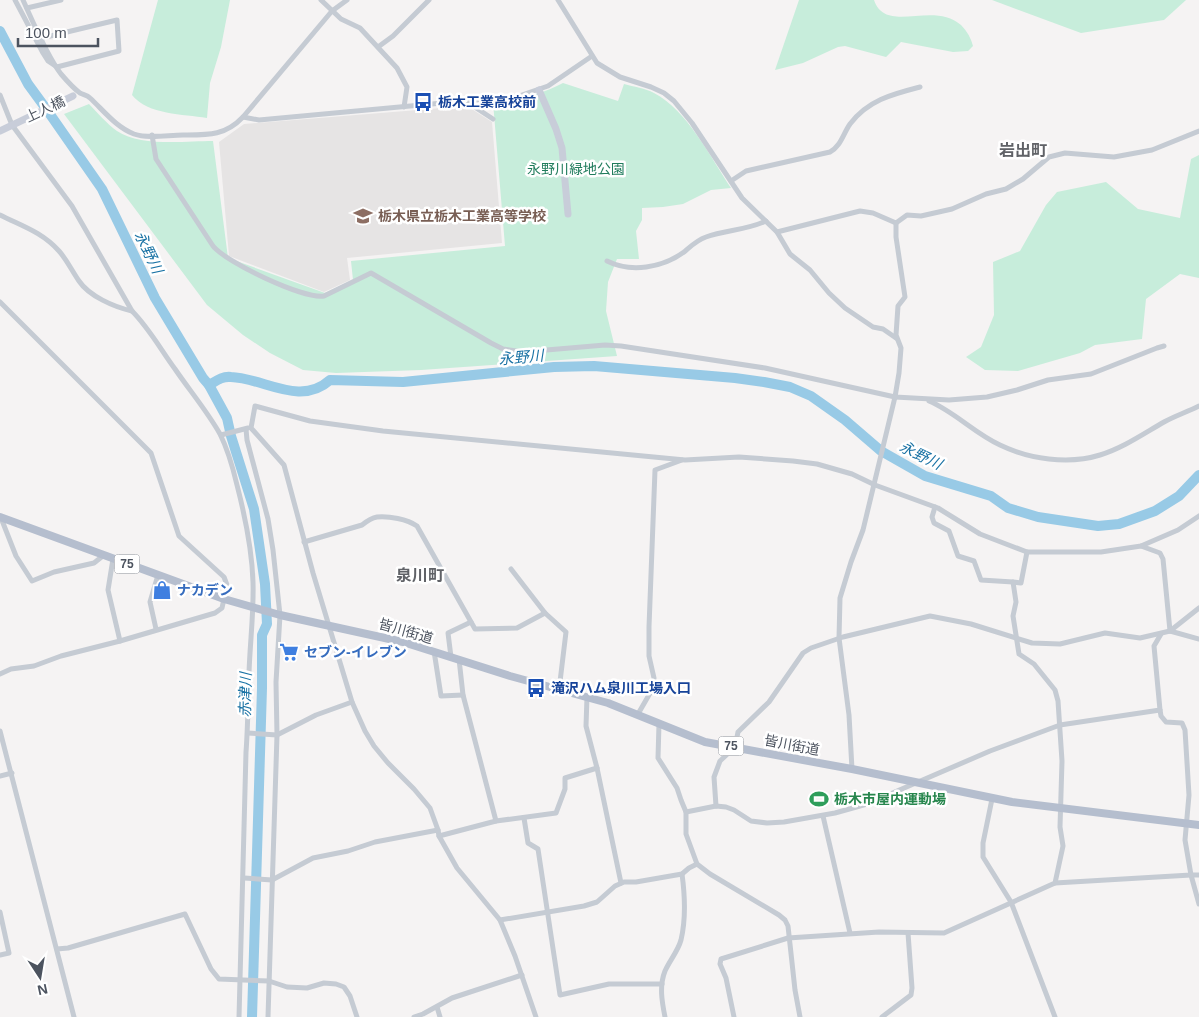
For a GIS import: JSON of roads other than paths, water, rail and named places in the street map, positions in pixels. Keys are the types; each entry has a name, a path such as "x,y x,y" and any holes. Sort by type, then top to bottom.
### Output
{"main road":[{"name":"75","path":"0,518 224,599 278,615"},
{"name":"皆川街道","path":"278,615 386,637 559,691 608,703 699,740 852,769 992,799 1199,825"}],"street":[{"path":"15,0 43,54 56,67"},
{"path":"23,0 56,67 66,80 82,94 90,97 106,114 126,129 134,134 152,136 218,133 232,127 243,117 332,12 347,0"},
{"path":"27,8 61,0"},
{"path":"321,0 341,19 360,28 397,68 407,87 404,107"},
{"path":"378,47 393,36 429,0"},
{"path":"558,0 597,63 620,77 651,87 674,101 692,123 750,207 777,232 790,254 810,270 829,293 845,308 873,326 883,329 896,339 901,348 900,373 875,485 863,530 850,562 840,598 839,638 849,715 852,769"},
{"path":"42,38 118,20 120,51 56,67"},
{"path":"243,117 259,120 512,97 539,90 559,80 592,56"},
{"path":"731,181 746,171 830,152 837,148 849,126 868,105 883,98 920,88"},
{"path":"539,90 562,148 568,214"},
{"path":"73,96 82,94"},
{"path":"0,95 14,124 72,206 132,311 140,319 197,397 222,435 234,474 247,530 252,565 254,608 249,671 250,734 246,752 239,1017"},
{"name":"上人橋","path":"0,131 73,96"},
{"path":"467,102 493,119"},
{"path":"896,223 907,215 921,216 952,209 986,194 1006,189 1023,179 1049,157 1065,153 1114,157 1152,150 1199,131"},
{"path":"152,136 156,159 216,251 234,263 308,295 319,297 371,273 491,343 512,352 605,345 621,346 765,368 895,397 949,400 987,397 1048,380 1091,374 1164,346"},
{"path":"777,232 860,211 873,213 896,223"},
{"path":"0,215 29,227 46,239 60,252 79,281 92,294 132,311"},
{"path":"607,261 624,268 654,266 678,256 707,236 756,226 766,221"},
{"path":"896,223 896,237 905,297 898,306 896,339"},
{"path":"0,302 151,453 179,536 224,577 227,585 222,608 218,611 120,641 61,656 34,666 11,669 0,674"},
{"path":"924,399 944,408 1001,446 1040,458 1070,460 1110,451 1199,406"},
{"path":"268,1017 269,880 278,615 273,550 268,520 247,440 246,429 255,406 310,421 383,431 685,460 740,457 803,462 852,474 875,485 935,507 957,518 980,534 1027,552 1101,552 1141,546 1178,530 1199,516"},
{"path":"222,435 246,429"},
{"path":"246,429 284,465 304,542 352,702 365,731 374,746 430,808 439,836 457,868 500,920 536,1017"},
{"path":"638,714 653,688 654,678 649,656 649,627 656,470 685,460"},
{"path":"935,507 932,517 934,523 949,531 958,556 974,561 981,580 1021,583 1027,552"},
{"path":"304,542 362,525 376,517 409,521 417,526 475,629 517,628 545,613"},
{"path":"0,518 16,556 32,582 54,572 94,563 104,555"},
{"path":"1141,546 1160,553 1163,559 1170,630"},
{"path":"114,559 108,590 120,641"},
{"path":"512,569 545,613 566,632 559,691"},
{"path":"156,629 150,602 158,575"},
{"path":"1013,582 1016,602 1013,616 1019,654 1034,664 1055,690 1060,725 1060,827 1063,846 1056,884"},
{"path":"716,806 714,777 720,761 735,747 738,732 769,702 803,653 811,648 839,638 930,616 971,624 1032,643 1060,644 1106,633 1140,638 1161,634 1170,630 1199,608"},
{"path":"471,622 448,633 496,821"},
{"path":"1170,630 1199,640"},
{"path":"1161,634 1154,646 1160,710 1166,722 1182,723 1185,730 1189,795 1185,840 1191,875 1199,904"},
{"path":"434,652 441,696 463,695"},
{"path":"587,697 586,726 597,768 621,883"},
{"path":"250,734 275,735 316,715 352,702"},
{"path":"686,812 716,806 734,810 751,820 767,823 823,816 867,804 914,783 1060,725 1160,710"},
{"path":"659,724 658,758 677,788 686,812 686,834 697,864 710,874 779,915 788,926 788,938 800,1017"},
{"path":"0,732 74,1017"},
{"path":"439,836 496,821 556,813 565,789 565,778 597,768"},
{"path":"0,776 12,773"},
{"path":"992,799 983,843 983,857 1011,902 1055,1017"},
{"path":"823,816 850,933"},
{"path":"524,818 528,843 538,849 560,995 609,984 662,984"},
{"path":"244,878 269,880 313,858 348,851 375,842 438,830"},
{"path":"500,920 584,906 597,902 621,883 682,874 697,864"},
{"path":"666,1017 662,1001 662,984 665,972 678,948 682,935 685,899 682,874"},
{"path":"734,1017 726,978 720,964 721,959 788,938 879,932 944,933 1011,902 1056,884 1199,875"},
{"path":"0,912 9,953 0,955"},
{"path":"57,949 68,948 185,914 211,969 219,979 269,980 287,987 307,988 324,983 336,984 344,987 350,996 357,1017"},
{"path":"882,1017 911,995 908,933"},
{"path":"414,1017 452,998 522,975"},
{"path":"437,1007 440,1017"},
{"path":"892,1010 893,1017"}],"waterway":[{"name":"赤津川","path":"0,31 28,84 102,189 155,298 209,385 227,418 254,509 265,584 267,624 262,635 252,1017"},
{"name":"永野川","path":"209,385 222,378 231,377 282,389 307,391 318,388 330,380 403,382 554,367 594,366 764,382 790,387 811,396 845,420 881,451 925,476 991,496 1008,508 1038,517 1098,526 1119,524 1155,511 1179,496 1199,475"}],"place":[{"name":"栃木工業高校前","path":"423,102"},
{"name":"栃木県立栃木工業高等学校","path":"363,216"},
{"name":"ナカデン","path":"162,590"},
{"name":"セブン-イレブン","path":"289,652"},
{"name":"滝沢ハム泉川工場入口","path":"536,688"},
{"name":"栃木市屋内運動場","path":"819,799"}],"district":[{"name":"岩出町","path":"1023,150"},
{"name":"泉川町","path":"420,575"}],"park label":[{"name":"永野川緑地公園","path":"576,169"}]}
